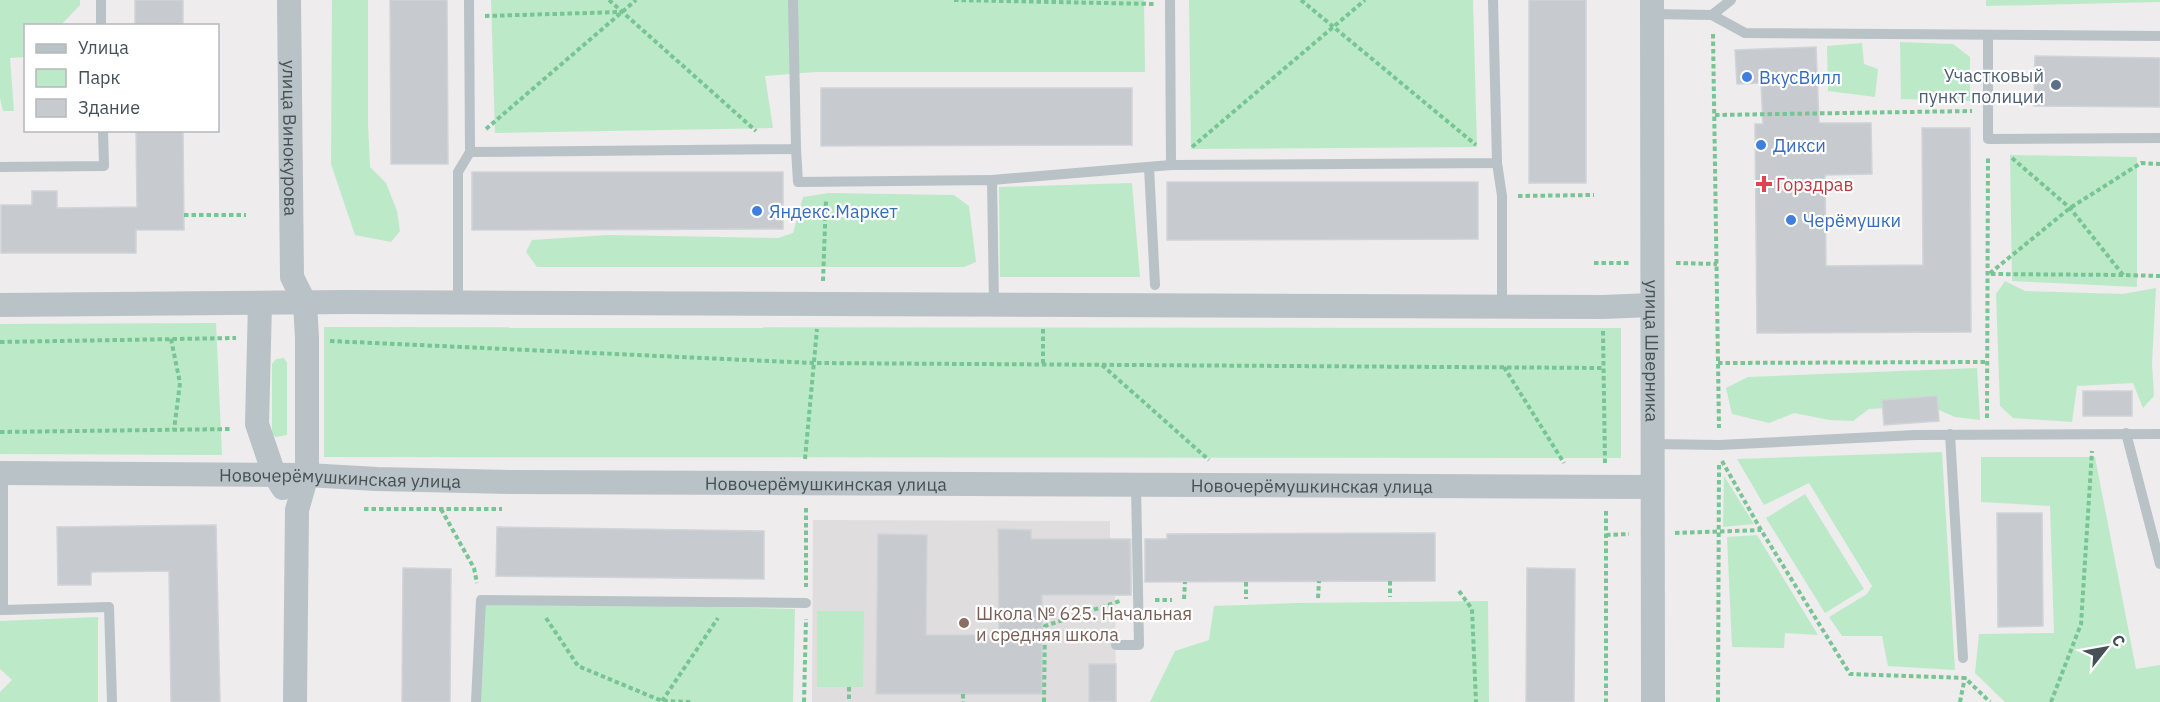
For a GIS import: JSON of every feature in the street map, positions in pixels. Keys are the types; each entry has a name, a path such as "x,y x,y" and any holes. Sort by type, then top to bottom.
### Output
{"street":[{"name":"улица Винокурова","path":"290,0 292,277 305,303 307,338 307,475 297,510 295,702"},
{"name":"улица Шверника","path":"1652,7 1653,702"},
{"path":"292,277 260,303 257,424 274,474 297,510"},
{"path":"0,305 458,302 1502,307 1651,305"},
{"name":"Новочерёмушкинская улица","path":"1,473 274,474 377,480 450,481 1652,487"}],"lane":[{"path":"101,0 101,24"},
{"path":"458,302 458,172 470,147 470,0"},
{"path":"793,0 798,182 992,180 1171,165 1497,163"},
{"path":"1493,0 1497,163 1502,196 1502,307"},
{"path":"1712,15 1731,0"},
{"path":"1170,2 1171,165"},
{"path":"1652,7 1712,15 1745,33 2160,36"},
{"path":"1988,35 1988,139 2160,138"},
{"path":"0,167 104,166 103,132"},
{"path":"470,147 796,149"},
{"path":"1149,167 1155,285"},
{"path":"992,180 994,304"},
{"path":"2126,433 2160,564"},
{"path":"1652,444 1719,445 1950,434 2160,434"},
{"path":"1950,434 1963,658"},
{"path":"1,473 2,610 109,607 112,702"},
{"path":"1116,645 1139,645 1136,485"},
{"path":"476,702 481,600 806,603"}],"path":[{"path":"609,0 777,149"},
{"path":"470,147 636,0"},
{"path":"954,0 1170,2"},
{"path":"1301,0 1497,163"},
{"path":"1171,165 1365,0"},
{"path":"470,16 622,12"},
{"path":"1712,15 1719,445"},
{"path":"1715,115 1988,110"},
{"path":"1988,139 2070,208 2123,275"},
{"path":"1987,434 1988,139"},
{"path":"1989,273 2070,208 2141,163 2160,164"},
{"path":"823,282 827,182"},
{"path":"1502,196 1594,195"},
{"path":"184,215 246,214"},
{"path":"1594,263 1717,264"},
{"path":"1989,273 2160,276"},
{"path":"0,342 259,338"},
{"path":"307,338 362,344 813,363 1604,368"},
{"path":"171,339 180,383 174,430"},
{"path":"1718,363 1988,362"},
{"path":"1102,365 1215,465 1215,486"},
{"path":"1504,367 1569,470"},
{"path":"0,432 232,429"},
{"path":"2051,702 2081,624 2093,445"},
{"path":"1718,702 1719,455 1761,530 1850,674 1965,678 1990,702"},
{"path":"440,509 474,568 481,600"},
{"path":"1719,531 1761,530"},
{"path":"1318,598 1319,581"},
{"path":"1390,581 1390,597"},
{"path":"1185,582 1185,599"},
{"path":"1246,582 1246,598"},
{"path":"1459,591 1472,609 1476,702"},
{"path":"533,601 578,666 663,701 691,702"},
{"path":"1044,702 1045,626 1115,601"},
{"path":"663,701 729,603"},
{"path":"804,702 806,603"},
{"path":"1960,702 1965,678"},
{"path":"849,687 849,702"},
{"path":"963,694 963,702"}],"shaded area":[{"name":"Школа № 625. Начальная и средняя школа","path":"813,520 1110,521 1110,539 1132,539 1132,595 1115,596 1116,702 812,702"}],"green space":[{"path":"0,0 80,0 80,5 62,24 24,24 24,57 10,58 14,111 3,111 0,98"},
{"path":"332,0 368,0 370,167 386,183 397,211 400,231 391,242 355,235 331,164"},
{"path":"491,0 1144,0 1145,72 815,72 765,76 773,128 495,133"},
{"path":"1189,0 1473,0 1477,147 1191,149"},
{"path":"1986,0 2160,0 2160,2 1986,6"},
{"path":"1900,42 1953,44 1970,57 1970,101 1901,99"},
{"path":"1862,43 1864,64 1878,69 1875,97 1828,91 1827,46"},
{"path":"2010,155 2137,157 2137,287 2012,281"},
{"path":"1132,183 1140,277 1000,277 999,187"},
{"path":"829,193 954,195 969,206 976,262 964,267 537,267 526,252 532,240 608,235 778,238 793,233 803,197"},
{"path":"2005,281 2025,291 2123,294 2156,288 2152,363 2154,396 2143,408 2133,383 2077,386 2072,422 2013,418 2000,406 1996,294"},
{"path":"216,323 222,455 0,454 0,324"},
{"path":"324,327 1621,328 1621,458 324,457"},
{"path":"284,358 287,363 287,435 276,437 272,434 272,364 276,359"},
{"path":"1977,368 1980,420 1955,417 1930,406 1869,409 1853,421 1829,420 1794,413 1769,423 1732,414 1726,388 1748,377"},
{"path":"1942,452 1955,670 1888,666 1882,636 1842,636 1829,617 1867,594 1872,586 1809,483 1764,505 1737,459"},
{"path":"1981,457 2095,457 2136,669 2160,665 2160,702 2005,702 1975,673 1979,634 2054,633 2050,506 1981,502"},
{"path":"1724,476 1754,524 1723,527"},
{"path":"1805,494 1864,589 1825,613 1766,518"},
{"path":"1757,535 1818,635 1785,633 1784,648 1732,647 1727,537"},
{"path":"1488,601 1489,702 1150,702 1175,651 1209,640 1214,606"},
{"path":"482,602 795,609 793,702 479,702"},
{"path":"817,611 864,611 863,687 817,687"},
{"path":"98,617 98,702 0,702 0,692 12,680 0,669 0,621"}],"building":[{"path":"135,0 183,0 183,24 135,24"},
{"path":"390,0 447,0 448,164 391,164"},
{"path":"1529,0 1586,0 1586,183 1529,183"},
{"name":"Черёмушки","path":"1816,47 1819,123 1871,123 1872,174 1825,175 1826,266 1923,265 1922,128 1970,128 1971,332 1757,333 1755,124 1763,124 1761,83 1737,84 1735,50"},
{"path":"2035,56 2160,58 2160,107 2034,106"},
{"path":"821,88 1132,88 1132,145 821,146"},
{"path":"136,132 183,132 184,230 136,230 136,253 1,253 1,205 32,205 32,191 57,191 57,208 137,207"},
{"path":"472,172 783,172 783,229 472,230"},
{"path":"1167,182 1478,182 1478,239 1167,240"},
{"path":"2083,391 2132,391 2132,416 2083,416"},
{"path":"1937,396 1939,421 1884,425 1882,400"},
{"path":"1997,513 2042,513 2043,626 1998,627"},
{"path":"216,525 220,702 171,702 169,571 91,572 91,585 58,585 57,527"},
{"path":"497,527 764,531 764,579 496,576"},
{"path":"998,529 1031,530 1031,539 1130,539 1131,595 1042,595 1042,694 876,694 878,534 927,535 926,635 999,635"},
{"path":"1435,533 1435,581 1145,582 1145,539 1167,539 1167,534"},
{"path":"403,568 451,569 450,702 402,702"},
{"path":"1527,568 1575,569 1574,702 1526,702"},
{"path":"1089,664 1116,664 1116,702 1089,702"}],"place":[{"name":"ВкусВилл","path":"1747,77"},
{"name":"Участковый пункт полиции","path":"2056,85"},
{"name":"Дикси","path":"1761,145"},
{"name":"Горздрав","path":"1764,184"},
{"name":"Яндекс.Маркет","path":"757,211"},
{"name":"Черёмушки","path":"1791,220"},
{"name":"Школа № 625. Начальная и средняя школа","path":"964,623"}]}
